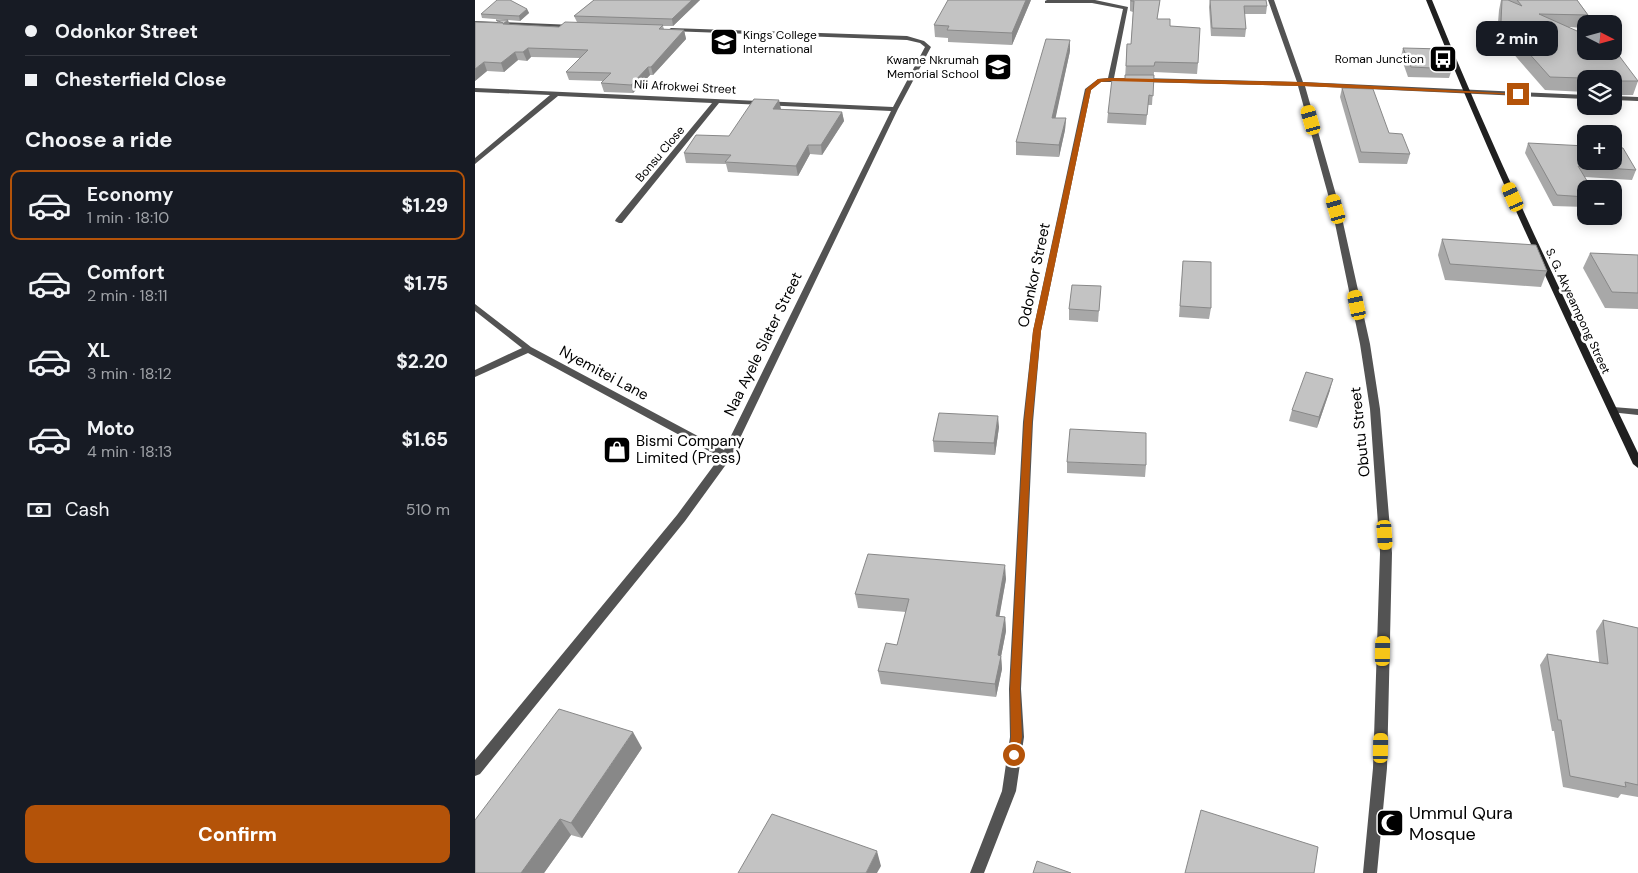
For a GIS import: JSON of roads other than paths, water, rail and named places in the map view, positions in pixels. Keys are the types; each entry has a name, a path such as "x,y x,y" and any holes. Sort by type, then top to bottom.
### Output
{"street":[{"name":"Obutu Street","path":"1271,0 1301,84 1336,209 1365,344 1375,409 1386,554 1380,768 1370,873"},
{"name":"S. G. Akyeampong Street","path":"1429,0 1466,92 1520,214 1638,464"},
{"path":"1047,2 1091,1 1126,8 1111,80"},
{"path":"475,22 483,14"},
{"path":"475,22 583,27"},
{"name":"Naa Ayele Slater Street","path":"475,770 681,518 726,456 895,109 928,47 921,42 907,38 661,30"},
{"name":"Odonkor Street","path":"977,873 1009,790 1017,737 1015,689 1024,491 1028,422 1037,331 1089,89 1100,80 1111,80 1301,84 1577,96"},
{"name":"Nii Afrokwei Street","path":"475,90 557,92 895,109"},
{"path":"475,162 557,92"},
{"path":"1622,98 1638,99"},
{"name":"Bonsu Close","path":"619,221 719,100"},
{"name":"Nyemitei Lane","path":"475,307 528,349 726,456"},
{"path":"475,374 528,349"},
{"path":"1613,410 1638,412"}],"place":[{"name":"Kings College International","path":"724,42"},
{"name":"Roman Junction","path":"1443,59"},
{"name":"Kwame Nkrumah Memorial School","path":"998,67"},
{"name":"Bismi Company Limited (Press)","path":"617,450"},
{"name":"Ummul Qura Mosque","path":"1390,823"}]}
